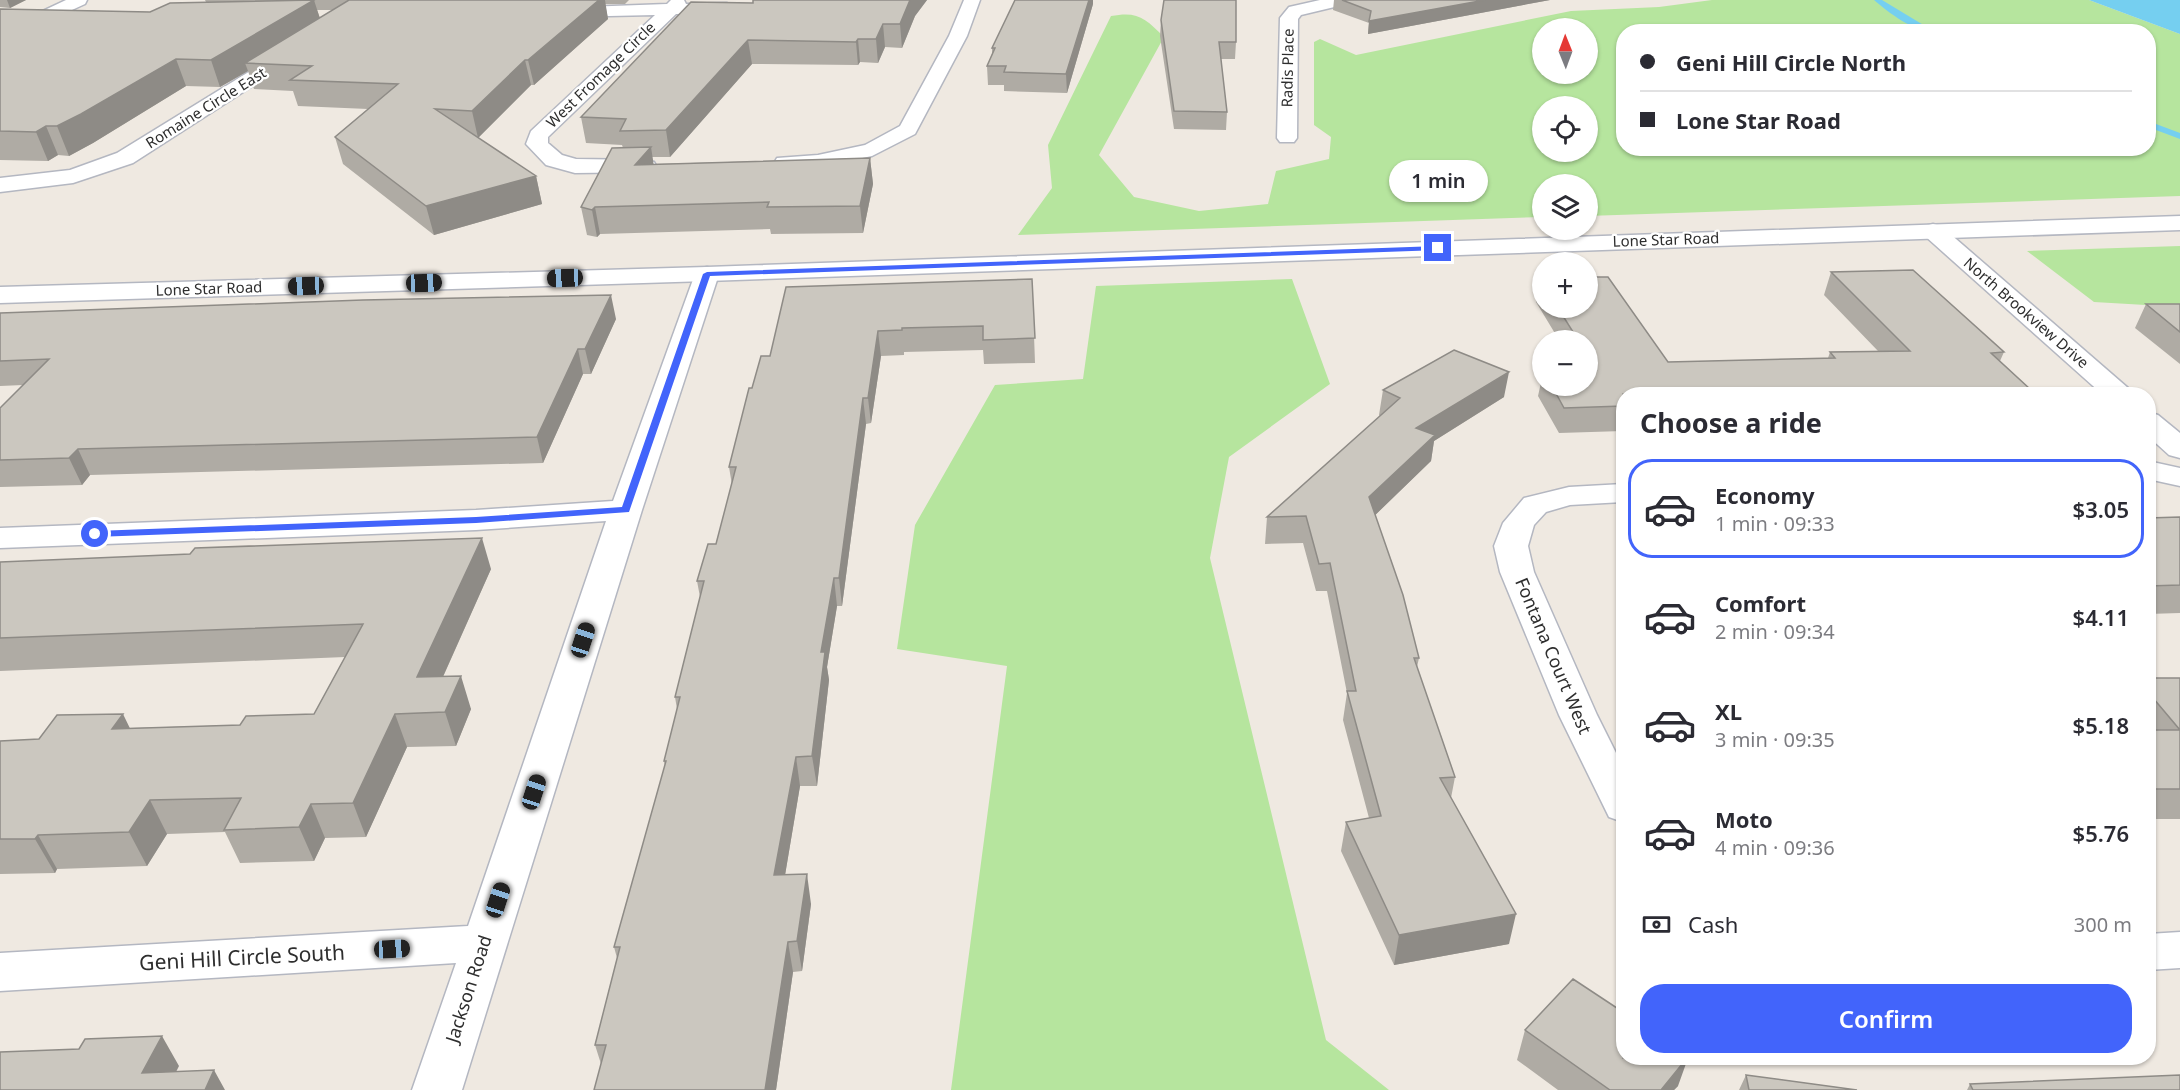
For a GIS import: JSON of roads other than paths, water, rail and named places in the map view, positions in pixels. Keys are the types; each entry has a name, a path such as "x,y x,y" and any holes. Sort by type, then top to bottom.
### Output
{"street":[{"path":"0,38 79,0"},
{"path":"767,164 818,161 872,150 892,141 908,130 958,36 972,0"},
{"name":"Radis Place","path":"1287,138 1289,18 1295,11 1341,0"},
{"path":"541,13 676,5 743,8"},
{"name":"West Fromage Circle","path":"672,166 575,166 554,160 537,144 538,135 676,5"},
{"name":"Romaine Circle East","path":"0,185 73,176 126,158 352,16 383,8"},
{"path":"316,17 352,16"},
{"path":"0,24 67,23"},
{"name":"Lone Star Road","path":"0,295 707,274 2180,223"},
{"name":"North Brookview Drive","path":"1933,231 2110,387"},
{"name":"Jackson Road","path":"437,1090 626,510 707,274"},
{"path":"2156,428 2180,449"},
{"path":"2156,472 2180,477"},
{"name":"Fontana Court West","path":"1616,493 1569,496 1535,505 1519,523 1511,546 1517,572 1578,715 1616,793"},
{"path":"0,538 476,520 626,510"},
{"name":"Geni Hill Circle South","path":"0,972 484,944"},
{"path":"2156,952 2180,950"}],"water":[{"path":"2089,0 2180,0 2180,34"}],"waterway":[{"path":"1877,0 1915,24"},
{"path":"2156,127 2180,136"}]}
